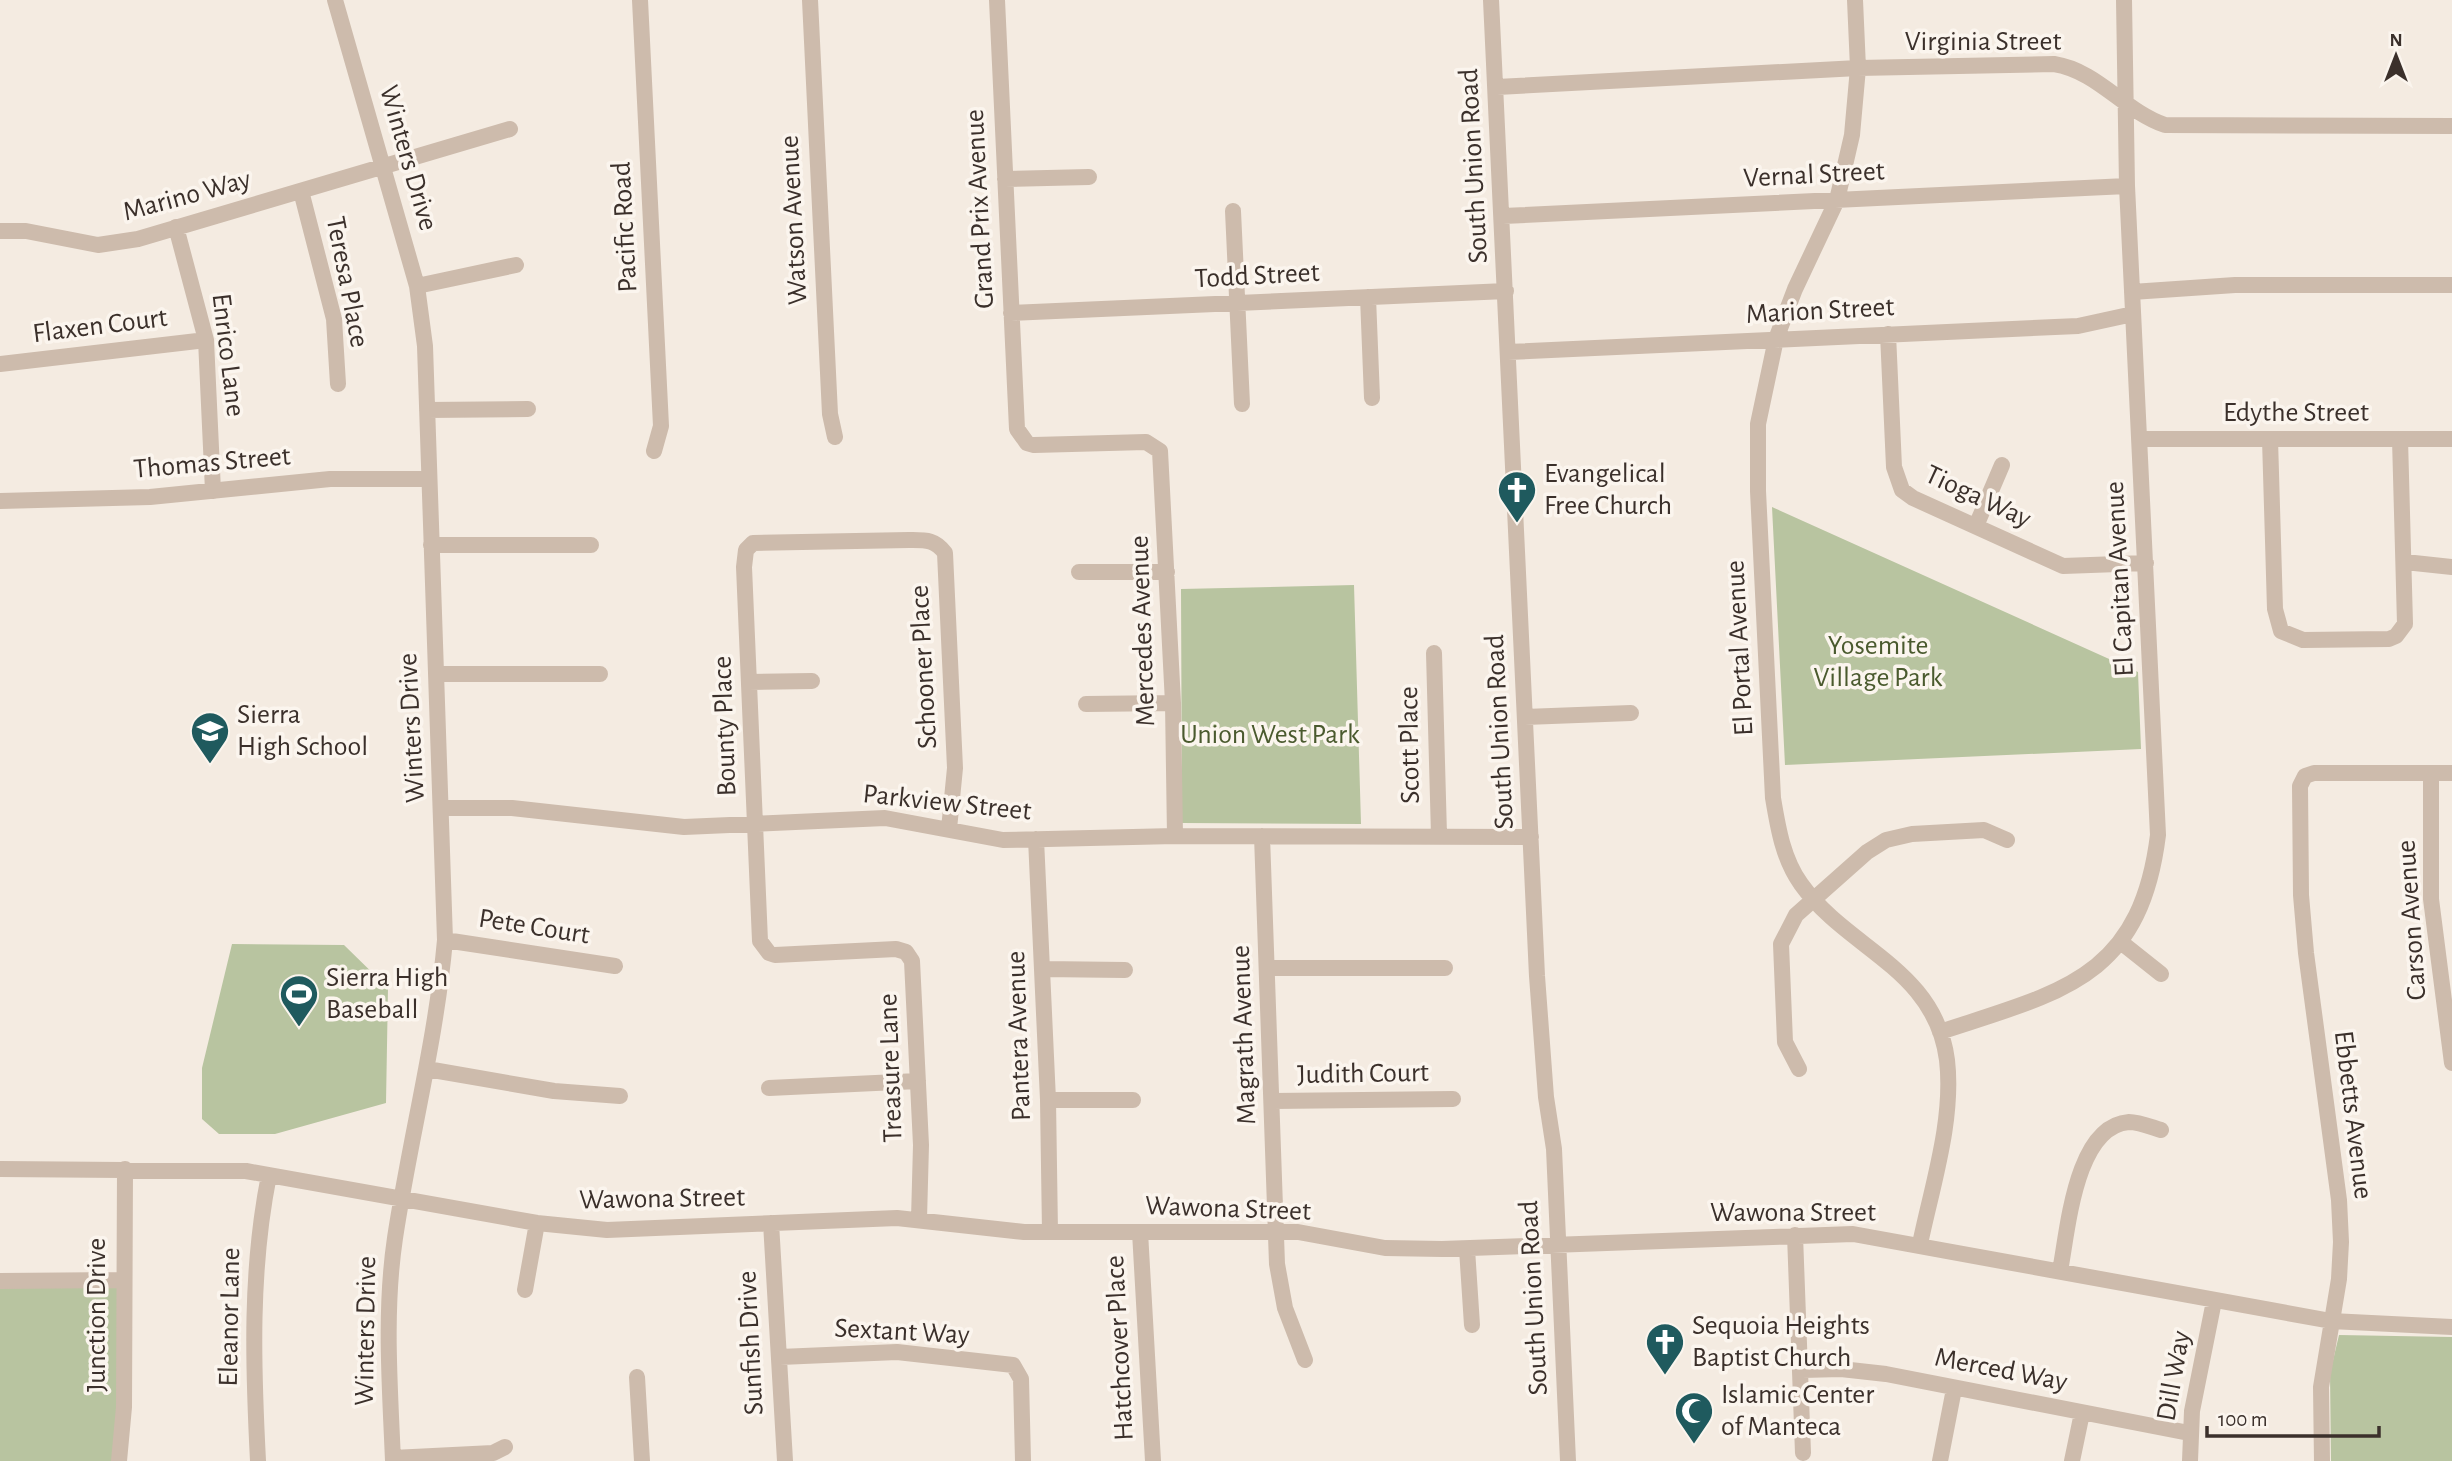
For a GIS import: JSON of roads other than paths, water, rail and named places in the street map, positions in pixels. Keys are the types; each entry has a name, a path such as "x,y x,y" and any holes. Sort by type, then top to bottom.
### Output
{"street":[{"name":"Winters Drive","path":"335,0 417,286 425,346 445,940 439,999 395,1238 388,1300 393,1460"},
{"name":"Pacific Road","path":"640,0 661,426 654,451"},
{"name":"Watson Avenue","path":"810,0 830,414 835,437"},
{"name":"Grand Prix Avenue","path":"997,0 1016,415 1020,437 1034,445 1136,442"},
{"name":"South Union Road","path":"1491,0 1536,976 1546,1097 1554,1149 1568,1461"},
{"name":"El Portal Avenue","path":"1855,0 1858,68 1852,135 1837,200 1795,289 1776,339 1764,390 1758,437 1773,798 1779,835 1801,883 1813,897 1906,976 1926,1002 1940,1032 1947,1060 1948,1096 1920,1244"},
{"name":"El Capitan Avenue","path":"1940,1032 2036,1000 2078,979 2122,943 2148,892 2158,835 2127,186 2124,0"},
{"name":"Virginia Street","path":"1497,87 1858,68 2054,64 2071,66 2150,120 2165,125 2452,126"},
{"name":"Marino Way","path":"0,230 26,231 98,245 138,239 384,164 510,129"},
{"path":"1005,179 1089,177"},
{"name":"Vernal Street","path":"1503,216 2127,186"},
{"name":"Teresa Place","path":"301,191 334,318 338,384"},
{"path":"1233,211 1242,404"},
{"name":"Enrico Lane","path":"176,228 206,340 213,491"},
{"path":"417,286 516,265"},
{"path":"2132,292 2235,285 2452,285"},
{"name":"Todd Street","path":"1011,313 1506,291"},
{"path":"1368,297 1372,398"},
{"name":"Marion Street","path":"1508,352 2078,326 2133,314"},
{"name":"Tioga Way","path":"1888,334 1896,480 1913,498 2063,566 2146,563"},
{"name":"Flaxen Court","path":"0,364 206,340"},
{"path":"427,410 528,409"},
{"name":"Edythe Street","path":"2140,439 2452,439"},
{"path":"2270,439 2275,609 2281,631 2303,640 2379,640 2396,636 2405,624 2407,615 2400,439"},
{"name":"Mercedes Avenue","path":"1136,442 1146,442 1160,451 1174,703 1175,836"},
{"path":"1976,526 2001,465"},
{"name":"Thomas Street","path":"0,501 150,497 330,479 429,479"},
{"name":"Bounty Place","path":"871,950 775,955 769,953 760,942 744,556 753,543 775,541 918,540 940,545"},
{"path":"431,545 591,545"},
{"name":"Schooner Place","path":"940,545 945,553 955,768 949,829"},
{"path":"2405,562 2452,567"},
{"path":"1079,572 1167,572"},
{"name":"Scott Place","path":"1434,653 1438,835"},
{"path":"436,674 600,674"},
{"path":"750,682 812,681"},
{"path":"1086,704 1174,703"},
{"path":"1525,717 1630,713"},
{"name":"Ebbetts Avenue","path":"2322,1461 2321,1387 2339,1279 2341,1242 2339,1200 2302,906 2300,786 2305,776 2314,773 2431,773"},
{"path":"2431,773 2452,773"},
{"name":"Carson Avenue","path":"2431,773 2431,899 2452,1063"},
{"name":"Parkview Street","path":"442,808 512,808 648,825 755,824 885,818 1003,840 1175,836 1531,837"},
{"path":"1799,1069 1785,1042 1781,944 1796,915 1813,897 1886,840 1912,834 1984,830 2007,840"},
{"name":"Magrath Avenue","path":"1262,836 1273,1101 1275,1231 1285,1307 1305,1360"},
{"name":"Pantera Avenue","path":"1036,839 1048,1100 1050,1232"},
{"name":"Pete Court","path":"445,940 615,966"},
{"path":"2122,943 2161,974"},
{"name":"Treasure Lane","path":"871,950 896,949 906,952 912,961 921,1145 919,1219"},
{"path":"1268,968 1444,968"},
{"path":"1043,969 1125,970"},
{"path":"427,1069 554,1091 620,1096"},
{"path":"769,1088 918,1081"},
{"name":"Judith Court","path":"1273,1101 1453,1099"},
{"path":"1048,1100 1133,1100"},
{"path":"2060,1271 2079,1177 2087,1153 2110,1128 2128,1122 2161,1130"},
{"name":"Wawona Street","path":"0,1169 125,1169 269,1175 537,1223 607,1230 919,1219 1006,1231 1298,1232 1385,1248 1467,1250 1853,1234 1920,1244 2331,1321 2452,1327"},
{"name":"Junction Drive","path":"119,1461 124,1407 122,1280 125,1169"},
{"name":"Eleanor Lane","path":"258,1461 253,1293 259,1226 269,1175"},
{"path":"525,1290 537,1223"},
{"name":"Sunfish Drive","path":"771,1223 785,1461"},
{"name":"Hatchcover Place","path":"1140,1232 1153,1461"},
{"path":"1795,1235 1803,1453"},
{"path":"1467,1250 1472,1325"},
{"path":"0,1281 122,1280"},
{"name":"Dill Way","path":"2190,1461 2189,1433 2214,1301"},
{"name":"Sextant Way","path":"780,1357 897,1352 1007,1364 1019,1372 1023,1461"},
{"name":"Merced Way","path":"1802,1370 1840,1369 1886,1374 2189,1433"},
{"path":"636,1377 642,1461"},
{"path":"1940,1461 1954,1389"},
{"path":"2072,1461 2082,1413"},
{"path":"393,1460 493,1453 505,1447"}],"place":[{"name":"Evangelical Free Church","path":"1517,524"},
{"name":"Sierra High School","path":"210,765"},
{"name":"Sierra High Baseball","path":"299,1028"},
{"name":"Sequoia Heights Baptist Church","path":"1665,1376"},
{"name":"Islamic Center of Manteca","path":"1694,1445"}],"park label":[{"name":"Yosemite Village Park","path":"1878,662"},
{"name":"Union West Park","path":"1270,735"}]}
